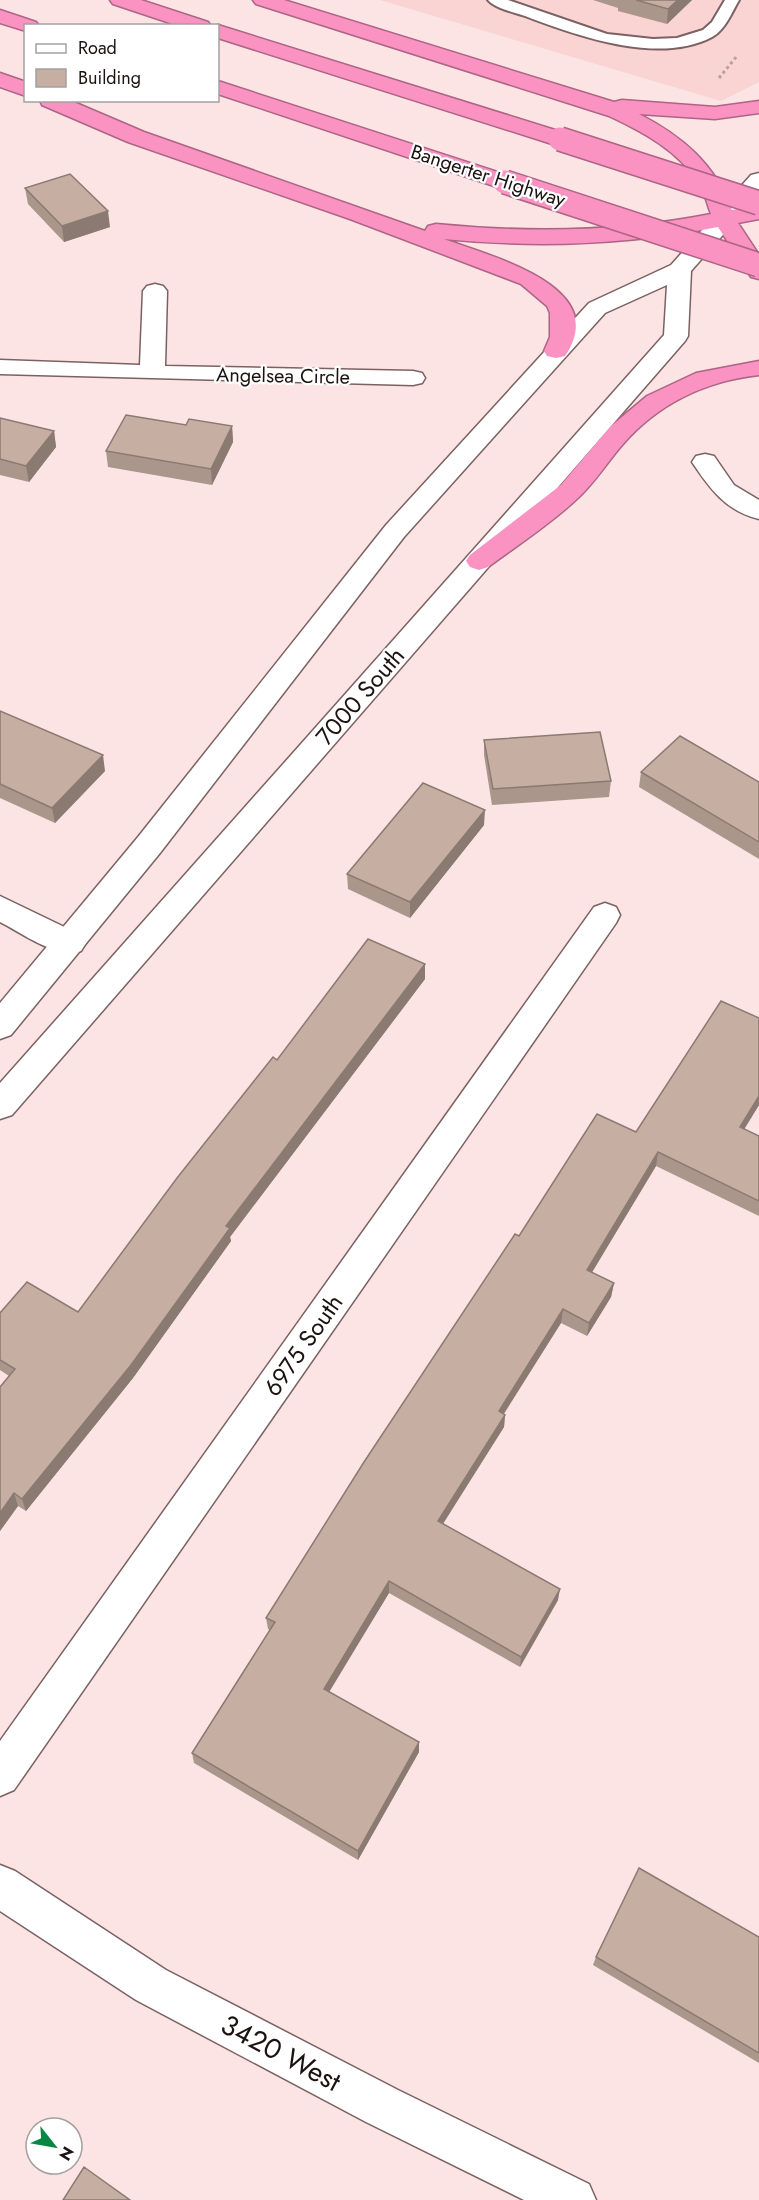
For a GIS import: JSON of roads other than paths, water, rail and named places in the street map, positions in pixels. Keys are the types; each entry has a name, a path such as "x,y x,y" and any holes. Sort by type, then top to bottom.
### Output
{"highway":[{"path":"120,0 195,24"},
{"path":"263,0 576,97 626,115 678,148 711,184 724,218 759,272"},
{"path":"0,16 24,24"},
{"path":"219,31 759,203"},
{"path":"0,79 24,89"},
{"name":"Bangerter Highway","path":"219,87 759,265"},
{"path":"576,97 630,107 687,113 716,113 759,107"},
{"path":"55,102 136,137 358,214 529,279 558,303 562,313 562,337 556,351"},
{"path":"358,214 434,231 531,238 613,235 759,212"},
{"path":"479,561 571,490 626,425 662,398 687,384 726,372 759,368"}],"main road":[{"path":"0,1026 70,943 395,531 556,351 597,308 679,270 759,180"},
{"name":"7000 South","path":"0,1106 676,336 679,270"},
{"path":"152,373 154,291"},
{"name":"Angelsea Circle","path":"0,367 152,373 413,378"},
{"path":"705,462 725,491 759,511"},
{"path":"0,908 70,943"},
{"name":"6975 South","path":"0,1776 605,915"},
{"name":"3420 West","path":"0,1886 152,1985 382,2106 573,2200"}],"lane":[{"path":"495,0 605,39 642,45 682,41 702,36 711,31 732,0"}]}
